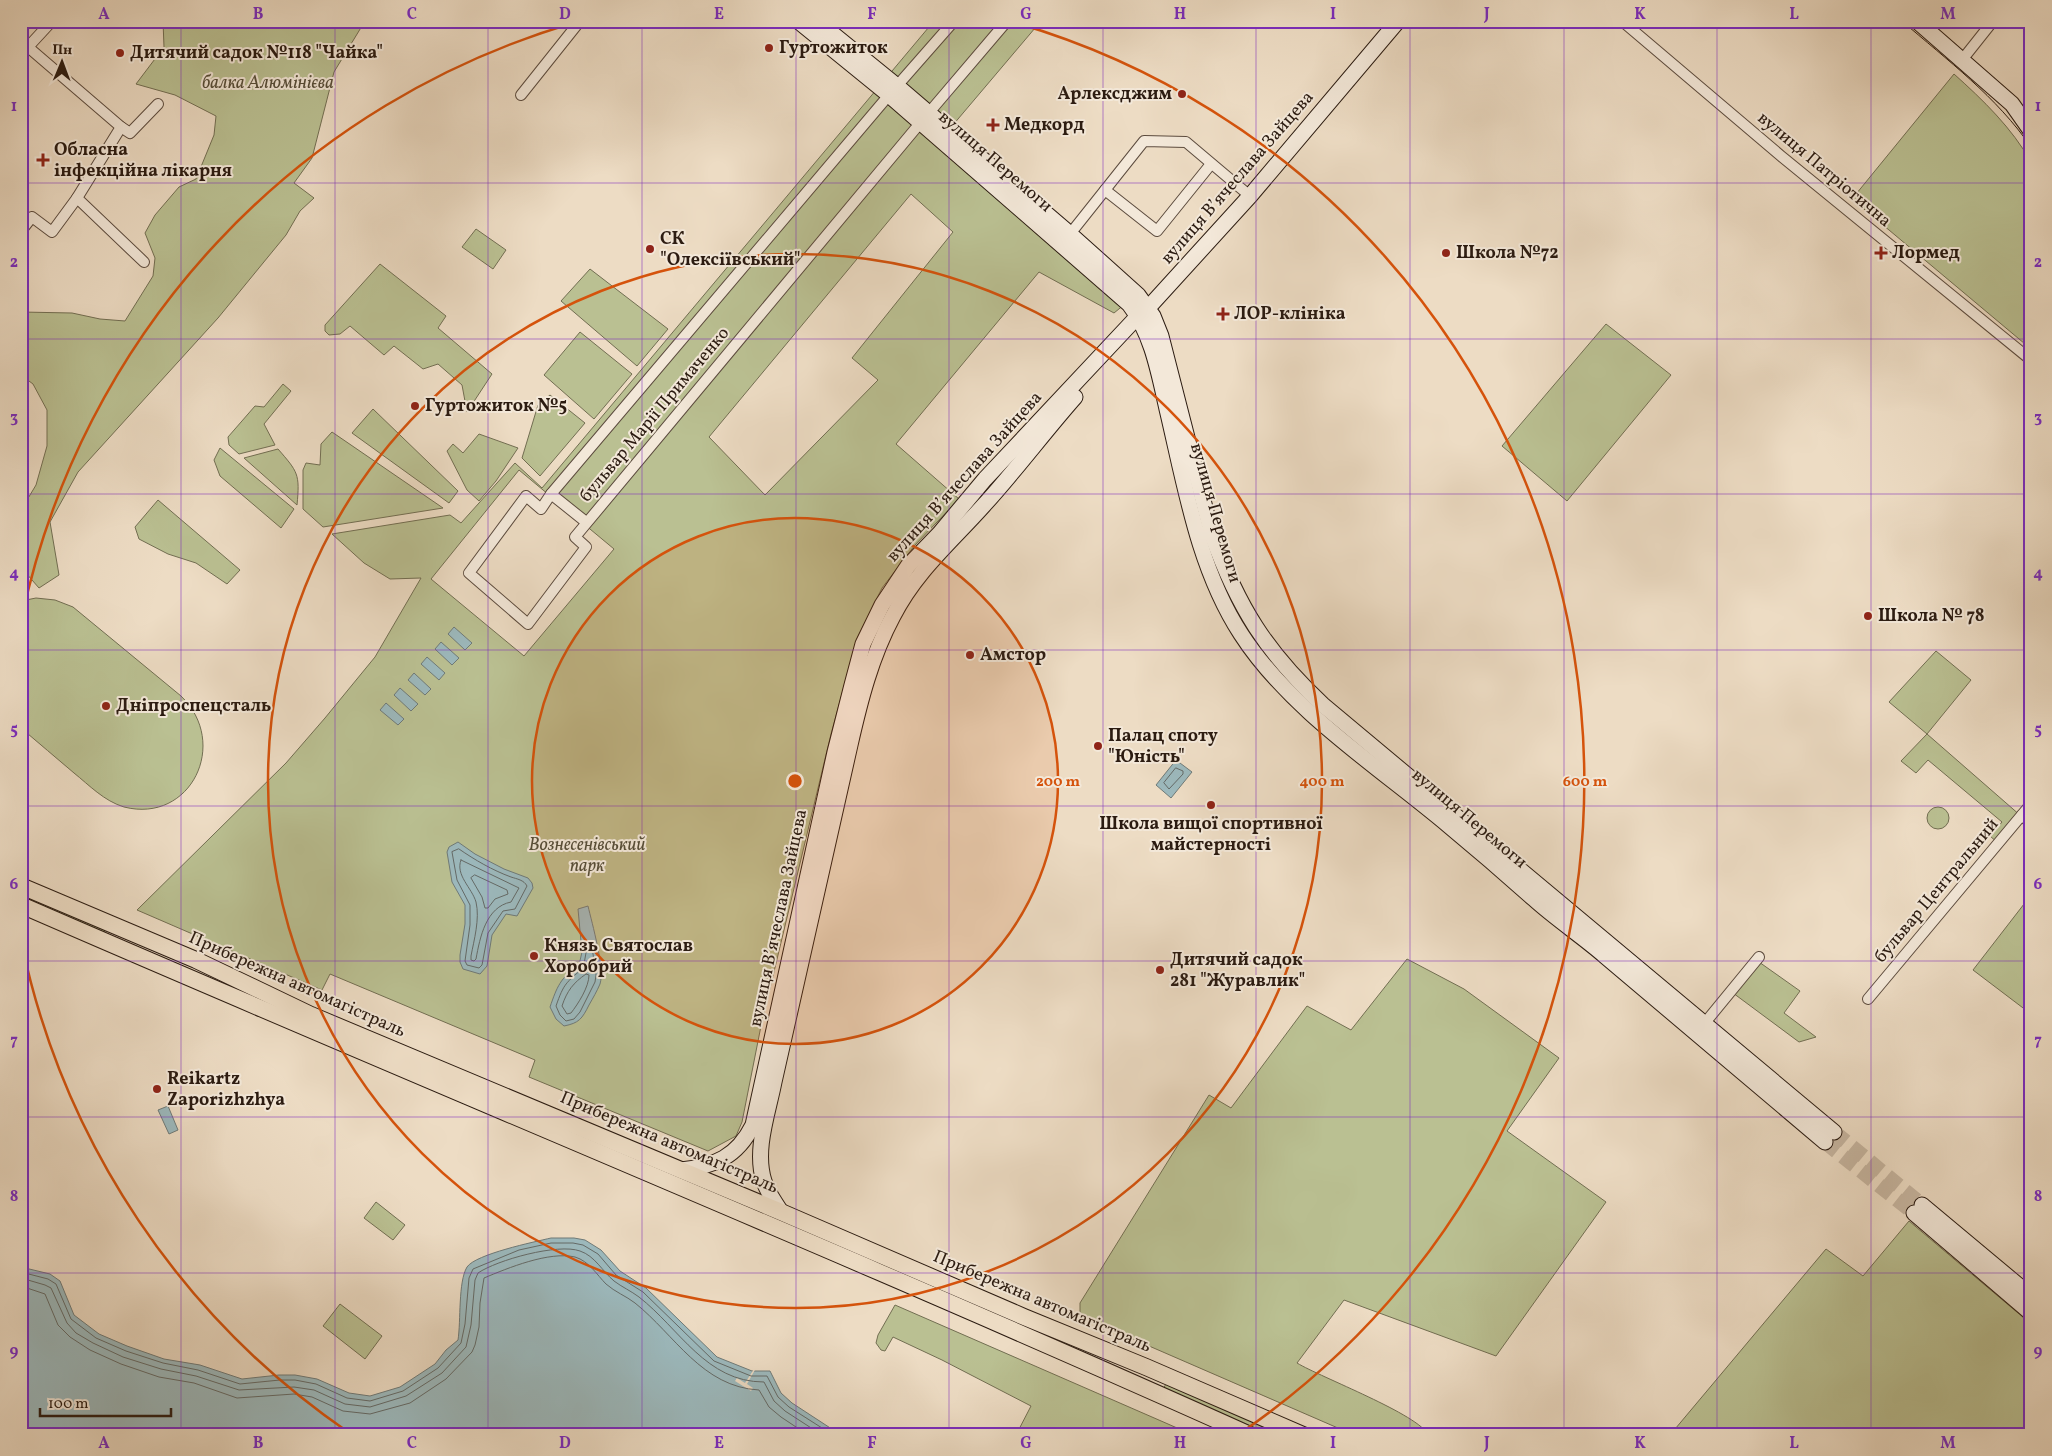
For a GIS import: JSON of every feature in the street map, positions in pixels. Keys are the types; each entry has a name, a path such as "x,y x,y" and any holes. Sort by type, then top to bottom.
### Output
{"main road":[{"name":"вулиця Перемоги","path":"798,21 893,90"},
{"name":"вулиця Перемоги","path":"817,21 1129,304 1146,317 1161,336 1212,535 1233,587 1253,623 1262,650 1286,690 1331,730 1445,822 1532,898 1830,1137 1704,1024 1322,705 1295,679 1262,650 1239,631 1220,597 1207,564 1146,317 1138,294 1070,234 924,118"},
{"name":"вулиця Вʼячеслава Зайцева","path":"781,1212 764,1182 760,1160 763,1135 862,695 874,654 893,615 918,575 985,504 1065,408 1122,346 1398,21"},
{"name":"вулиця Вʼячеслава Зайцева","path":"680,1170 701,1168 718,1162 746,1140 753,1125 835,752 864,644 882,604 908,566 939,534 985,478 1146,317 1406,21"},
{"path":"1917,21 2012,104 2031,131"},
{"path":"1239,631 1249,633 1253,623"},
{"name":"Прибережна автомагістраль","path":"21,886 196,960 311,1015 781,1212 1024,1318 1170,1377 1303,1435"},
{"name":"Прибережна автомагістраль","path":"21,905 900,1280 1250,1435"},
{"path":"112,945 120,935 113,925"},
{"path":"128,952 130,939 138,937"},
{"path":"2031,1296 1918,1209 2031,1313"},
{"path":"1143,1387 1151,1386 1154,1380 1146,1367"},
{"path":"1159,1394 1156,1389 1160,1383 1170,1377"}],"street":[{"path":"52,21 25,44 121,127 130,133 158,104"},
{"path":"521,95 580,21"},
{"name":"бульвар Марії Примаченко","path":"954,21 893,90 551,494 586,522 1007,21"},
{"name":"вулиця Патріотична","path":"1622,21 1781,156 2031,360"},
{"path":"1962,60 1994,21"},
{"path":"21,231 32,217 52,232 77,198 121,127"},
{"path":"1070,234 1144,142 1186,142 1250,196"},
{"path":"1105,190 1157,231 1211,164"},
{"path":"77,198 144,262"},
{"path":"551,494 541,509 526,496 469,573 528,624 586,547 575,537 586,522"},
{"name":"бульвар Центральний","path":"1868,999 2031,804"},
{"path":"2022,815 2031,824"},
{"path":"1704,1024 1759,957"}],"green space":[{"name":"балка Алюмінієва","path":"163,21 365,21 334,72 312,158 294,183 314,198 300,211 286,235 218,318 78,472 50,522 59,575 39,588 25,572 21,558 21,510 36,485 47,446 47,410 33,384 21,375 21,312 72,313 100,319 125,321 153,276 155,258 145,233 155,215 179,187 196,179 214,135 216,116 175,95 136,84 164,47"},
{"name":"Вознесенівський парк","path":"934,21 1041,21 936,145 1125,304 1114,313 1039,272 896,444 959,499 915,545 882,588 857,639 831,734 761,1026 742,1122 736,1136 708,1151 529,1077 535,1060 330,974 322,990 137,910 286,763 325,718 375,657 421,578 390,579 364,563 332,534 450,515 461,523 515,463 542,488","holes":["911,194 953,232 852,358 878,380 765,495 709,437","519,470 614,549 524,656 431,579"]},
{"path":"1954,74 1996,115 2015,138 2031,162 2031,349 1852,199"},
{"path":"476,229 506,250 493,269 462,247"},
{"path":"380,264 446,316 438,328 492,374 467,412 462,385 438,364 423,369 394,346 384,355 350,326 340,334 329,335 325,331 325,325"},
{"path":"590,269 668,329 637,366 561,301"},
{"path":"1606,324 1671,375 1567,501 1502,446"},
{"path":"580,332 632,374 594,419 544,375"},
{"path":"283,384 291,391 264,424 275,445 239,454 229,445 228,437 255,406 264,407"},
{"path":"550,395 585,423 540,476 522,458 538,405"},
{"path":"373,409 458,491 449,503 352,433"},
{"path":"332,432 443,508 323,527 303,509 303,470 306,463 320,465 321,444"},
{"path":"479,434 518,448 496,481 479,501 467,490 447,451 453,444 463,453"},
{"path":"220,448 294,509 281,528 220,476 214,460"},
{"path":"278,449 290,463 296,474 298,480 297,505 244,458"},
{"path":"158,500 240,570 227,584 196,563 168,554 139,539 135,527"},
{"name":"Дніпроспецсталь","path":"36,598 55,600 73,607 181,696 195,715 202,736 202,756 196,776 184,792 168,803 148,809 124,807 103,797 21,728 21,601"},
{"path":"1936,651 1971,680 1927,734 1889,702"},
{"path":"1927,734 2021,816 1998,843 1990,836 2002,822 1928,760 1916,773 1901,761"},
{"path":"1934,807 1942,807 1949,814 1949,822 1942,829 1934,829 1927,822 1927,814"},
{"path":"21,892 106,929 103,935 21,899"},
{"path":"2031,895 2031,1014 1973,970"},
{"path":"1407,959 1464,989 1559,1058 1507,1131 1606,1202 1496,1356 1344,1300 1297,1363 1389,1407 1421,1427 1428,1435 1354,1435 1080,1316 1080,1303 1209,1095 1231,1108 1307,1006 1351,1030"},
{"path":"1759,962 1800,991 1784,1013 1816,1037 1799,1042 1733,993"},
{"path":"376,1202 405,1225 393,1240 364,1218"},
{"path":"1909,1221 2031,1324 2031,1435 1670,1435 1826,1249 1863,1276"},
{"path":"340,1304 382,1336 365,1359 323,1326"},
{"path":"895,1305 1193,1435 1016,1435 1031,1406 893,1337 885,1351 881,1350 876,1343 878,1335"},
{"path":"1166,1384 1283,1435 1268,1435 1163,1389"}],"water":[{"path":"454,627 472,643 465,650 448,634"},
{"path":"441,642 459,658 452,665 435,649"},
{"path":"427,657 445,673 439,680 421,664"},
{"path":"414,673 431,689 425,695 408,680"},
{"path":"400,688 418,704 411,711 394,695"},
{"path":"386,703 404,719 398,725 380,710"},
{"path":"1176,760 1192,772 1171,798 1156,785"},
{"path":"458,842 475,854 504,869 528,878 533,888 517,916 506,914 492,935 487,966 480,974 463,969 460,962 465,924 465,905 452,882 447,852 449,847"},
{"path":"588,906 601,968 600,984 582,1017 577,1022 564,1026 556,1019 550,1007 560,983 567,974 579,965 582,952 578,909"},
{"path":"168,1106 178,1130 169,1134 158,1110"},
{"path":"551,1238 585,1240 601,1250 620,1271 646,1288 717,1357 752,1371 770,1371 781,1393 792,1403 841,1435 21,1435 21,1267 50,1274 60,1281 74,1315 99,1334 127,1346 164,1359 200,1365 242,1379 295,1375 317,1379 349,1393 370,1396 400,1387 435,1364 446,1350 458,1340 462,1282 467,1267 472,1262 506,1249"}],"pier":[{"path":"756,1368 747,1384 753,1388 751,1391 735,1381 737,1378 745,1383"}],"tunnel":[{"path":"1834,1132 1922,1205"},
{"path":"1825,1142 1914,1213"}],"tram line":[{"path":"1902,21 1987,95 2018,129 2031,147"}],"place":[{"name":"Гуртожиток","path":"769,48"},
{"name":"Дитячий садок №118 \"Чайка\"","path":"120,53"},
{"name":"Арлексджим","path":"1182,94"},
{"name":"Медкорд","path":"993,125"},
{"name":"Обласна інфекційна лікарня","path":"43,160"},
{"name":"СК \"Олексіївський\"","path":"650,249"},
{"name":"Школа №72","path":"1446,253"},
{"name":"Лормед","path":"1881,253"},
{"name":"ЛОР-клініка","path":"1223,314"},
{"name":"Гуртожиток №5","path":"415,406"},
{"name":"Школа № 78","path":"1868,616"},
{"name":"Амстор","path":"970,655"},
{"name":"Дніпроспецсталь","path":"106,706"},
{"name":"Палац споту \"Юність\"","path":"1098,746"},
{"name":"Школа вищої спортивної майстерності","path":"1211,805"},
{"name":"Князь Святослав Хоробрий","path":"534,956"},
{"name":"Дитячий садок 281 \"Журавлик\"","path":"1160,970"},
{"name":"Reikartz Zaporizhzhya","path":"157,1089"}]}
